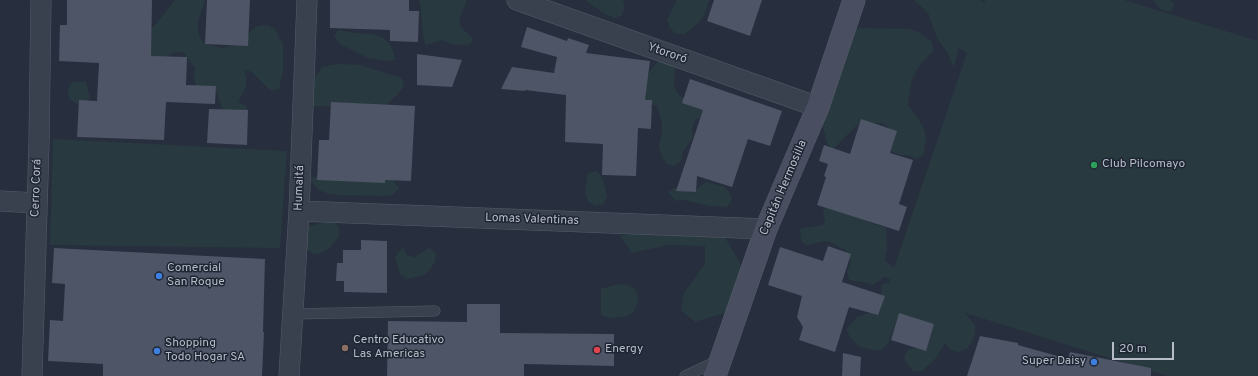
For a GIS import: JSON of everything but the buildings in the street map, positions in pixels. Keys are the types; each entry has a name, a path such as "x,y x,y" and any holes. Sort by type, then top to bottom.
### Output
{"street":[{"name":"Cerro Corá","path":"32,376 39,143 41,0"},
{"name":"Humaitá","path":"289,376 299,211 307,0"},
{"name":"Ytororó","path":"517,0 558,7 818,107"},
{"name":"Capitán Hermosilla","path":"717,368 766,229 818,107 854,0"},
{"path":"0,201 37,203"},
{"name":"Lomas Valentinas","path":"299,211 766,229"}],"lane":[{"path":"292,314 435,311"},
{"path":"685,376 717,368"}],"shaded area":[{"path":"175,0 204,0 198,21 198,30 200,38 205,44 222,48 239,44 258,26 268,25 275,29 283,45 283,72 279,89 271,91 252,72 244,70 246,87 238,102 246,106 249,114 231,114 223,110 219,101 218,93 213,87 196,86 194,77 195,68 183,52 174,53 167,57 139,63 150,30"},
{"path":"418,0 467,0 459,20 462,28 474,40 468,45 451,44 442,40 426,45 423,37 420,2"},
{"path":"585,0 623,0 625,7 621,16 614,18 605,14"},
{"path":"677,0 709,0 704,16 685,34 676,34 670,28 667,20"},
{"name":"Club Pilcomayo","path":"914,0 978,0 982,1 984,4 985,0 1124,0 1258,41 1258,376 1168,376 965,313 975,325 975,333 967,349 959,352 951,350 945,343 936,358 922,371 913,371 907,364 904,357 908,350 917,347 911,320 905,315 898,317 888,343 882,350 864,348 856,344 846,329 857,317 874,311 880,301 882,284 889,283 890,279 884,277 873,285 849,280 847,271 851,263 845,250 832,243 824,241 807,245 803,243 801,239 800,230 823,225 825,221 823,212 825,208 842,207 851,209 869,222 886,228 887,251 885,260 894,268 967,53 958,48 954,68 947,52 937,38 928,13"},
{"path":"1153,0 1171,0 1175,5 1170,12 1160,9"},
{"path":"858,28 910,29 918,32 932,42 933,51 920,65 912,79 909,96 908,105 919,120 926,136 924,154 917,159 908,155 900,155 892,152 889,143 892,135 889,127 881,123 864,123 856,126 832,150 827,143 822,123 850,30"},
{"path":"338,30 372,34 382,37 389,43 395,60 387,61 368,58 340,44 334,37"},
{"path":"661,57 675,67 674,85 678,94 685,99 712,103 713,117 696,119 692,128 693,137 683,152 681,161 674,166 666,163 659,147 662,122 657,106 572,82 647,79 650,71"},
{"path":"340,64 360,65 402,78 404,86 383,108 313,106 307,91 322,67"},
{"path":"72,82 86,82 90,98 84,105 76,104 69,98 68,89"},
{"path":"53,139 287,151 280,248 50,245"},
{"path":"354,170 384,176 393,180 399,188 393,195 385,196 329,194 319,190 309,178"},
{"path":"597,171 603,179 607,196 603,204 595,206 588,201 585,192 588,173"},
{"path":"706,182 723,186 729,192 732,200 727,207 710,206 684,200 676,201 668,192 676,187 692,193"},
{"path":"325,222 334,222 339,228 339,236 329,249 321,253 313,254 306,249 307,227"},
{"path":"636,233 723,234 740,263 744,282 727,312 695,322 681,310 684,293 705,264 705,246 668,245 632,253 620,236"},
{"path":"403,247 407,255 415,257 429,248 436,253 435,262 430,270 424,275 406,279 400,274 395,257"},
{"path":"618,284 626,285 635,289 638,296 637,305 633,313 625,317 609,318 601,315 601,289"}],"place":[{"name":"Club Pilcomayo","path":"1094,165"},
{"name":"Comercial San Roque","path":"159,276"},
{"name":"Centro Educativo Las Americas","path":"345,348"},
{"name":"Energy","path":"597,350"},
{"name":"Shopping Todo Hogar SA","path":"157,351"},
{"name":"Super Daisy","path":"1094,362"}]}
